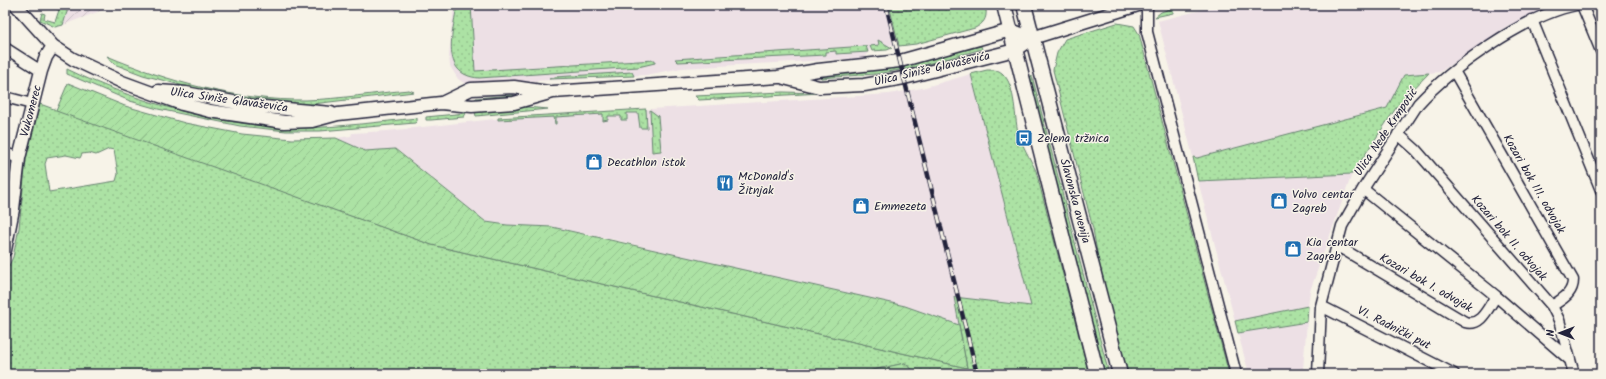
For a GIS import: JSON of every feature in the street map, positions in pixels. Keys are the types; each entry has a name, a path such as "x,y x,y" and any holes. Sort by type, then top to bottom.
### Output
{"main road":[{"name":"Slavonska avenija","path":"1004,5 1097,374"},
{"name":"Slavonska avenija","path":"1024,5 1120,374"}],"street":[{"name":"Ulica Siniše Glavaševića","path":"16,5 53,46 73,59 122,82 182,104 210,111 268,120 312,121 338,114 441,103 472,106 514,103 553,92"},
{"path":"1015,50 1032,38 1138,5"},
{"path":"1147,5 1147,32 1236,374"},
{"name":"Ulica Nede Krmpotić","path":"1318,371 1321,306 1342,226 1363,189 1418,104 1454,71 1532,20 1561,8 1576,5"},
{"path":"1582,5 1601,51"},
{"path":"1532,20 1601,190"},
{"name":"Ulica Siniše Glavaševića","path":"441,103 470,90 514,87 553,92 778,77 818,70 900,61 1011,30"},
{"path":"1011,30 1032,38"},
{"name":"Vukomerec","path":"5,250 9,207 18,158 41,71 46,57 53,46"},
{"path":"5,48 41,71"},
{"name":"Ulica Siniše Glavaševića","path":"778,77 818,87 864,85 904,78 1015,50"},
{"name":"Kozari bok III. odvojak","path":"1454,71 1573,280 1573,287 1570,293 1552,306"},
{"path":"5,96 32,104"},
{"name":"Kozari bok II. odvojak","path":"1398,134 1416,150 1552,306 1559,320 1574,374"},
{"path":"5,153 18,158"},
{"path":"1363,189 1496,296 1570,360"},
{"name":"Kozari bok I. odvojak","path":"1336,246 1465,322 1472,324 1478,322 1496,296"},
{"name":"VI. Radnički put","path":"1321,306 1454,374"},
{"path":"1318,371 1328,374"}],"shaded area":[{"path":"69,5 125,5 100,11 63,25"},
{"path":"454,5 885,5 893,44 880,49 871,48 864,58 682,68 646,75 474,84 464,83 458,79 450,66 449,56"},
{"path":"1221,5 1553,5 1507,26 1440,72 1404,75 1388,108 1197,158 1193,157 1158,21"},
{"path":"971,74 1031,306 954,297 959,325 905,306 692,259 612,239 552,227 507,225 486,222 396,149 365,151 336,138 351,136 352,133 387,131 495,119 889,94 922,88"},
{"path":"1352,174 1310,291 1308,306 1235,321 1198,181"},
{"path":"1307,322 1303,369 1267,374 1249,374 1238,333"}],"green space":[{"path":"54,5 69,5 63,25 55,27 40,20 42,13 45,14 44,19 55,22 59,10 55,8"},
{"path":"457,5 471,5 475,71 655,60 655,63 638,67 479,78 466,75 458,69 453,61 452,39"},
{"path":"889,5 980,5 986,10 986,16 984,21 975,28 916,44 899,46"},
{"path":"1173,8 1173,13 1155,17 1161,12"},
{"path":"1117,23 1134,26 1139,34 1229,374 1125,374 1103,287 1093,229 1053,70 1057,53 1065,39"},
{"path":"878,40 892,48 887,50 872,51 870,46 879,45"},
{"path":"866,46 868,52 836,54 836,51 826,52 826,55 678,62 675,59"},
{"path":"981,46 982,49 905,70 904,65"},
{"path":"107,56 179,82 255,97 306,100 409,90 414,92 304,105 264,102 207,92 143,75 114,64"},
{"path":"899,66 900,70 875,74 821,78 819,76 820,74 855,73"},
{"path":"67,69 121,92 151,102 212,118 243,123 273,127 302,128 417,118 417,121 415,123 320,131 286,131 240,126 158,109 130,101 67,74"},
{"path":"987,70 999,71 1009,82 1018,132 1036,171 1089,374 909,374 915,372 905,363 855,374 5,374 5,274 13,257 19,228 26,159 40,104 432,245 967,368 954,297 1031,306 971,74","holes":["109,149 114,150 118,174 116,181 49,192 45,164 47,158 66,155 80,158 82,154 89,153 96,155"]},
{"path":"632,72 634,76 549,79 555,77"},
{"path":"1429,73 1398,105 1352,174 1198,181 1193,157 1197,158 1387,108 1404,75"},
{"path":"1032,76 1109,374 1104,374 1027,78"},
{"path":"68,83 125,106 185,123 242,134 292,139 336,138 365,151 395,149 486,222 507,225 552,227 905,306 959,325 967,368 432,245 56,111"},
{"path":"783,92 821,93 699,100 695,96"},
{"path":"514,95 514,98 475,100 476,98"},
{"path":"526,107 548,109 476,116 475,112"},
{"path":"646,109 647,128 640,128 638,113 627,113 627,120 621,120 621,116 608,116 608,120 603,121 603,114 556,117 556,124 554,117 498,120 498,118"},
{"path":"650,110 658,116 661,151 652,152"},
{"path":"466,113 464,117 426,120 426,117"},
{"path":"1308,306 1307,322 1238,333 1235,321"},
{"path":"905,363 915,372 909,374 855,374"},
{"path":"1303,369 1302,374 1267,374"}],"railway":[{"path":"886,5 977,374"}],"place":[{"name":"Zelena tržnica","path":"1024,138"},
{"name":"Decathlon istok","path":"594,162"},
{"name":"McDonald's Žitnjak","path":"725,183"},
{"name":"Volvo centar Zagreb","path":"1279,201"},
{"name":"Emmezeta","path":"861,206"},
{"name":"Kia centar Zagreb","path":"1293,249"}]}
